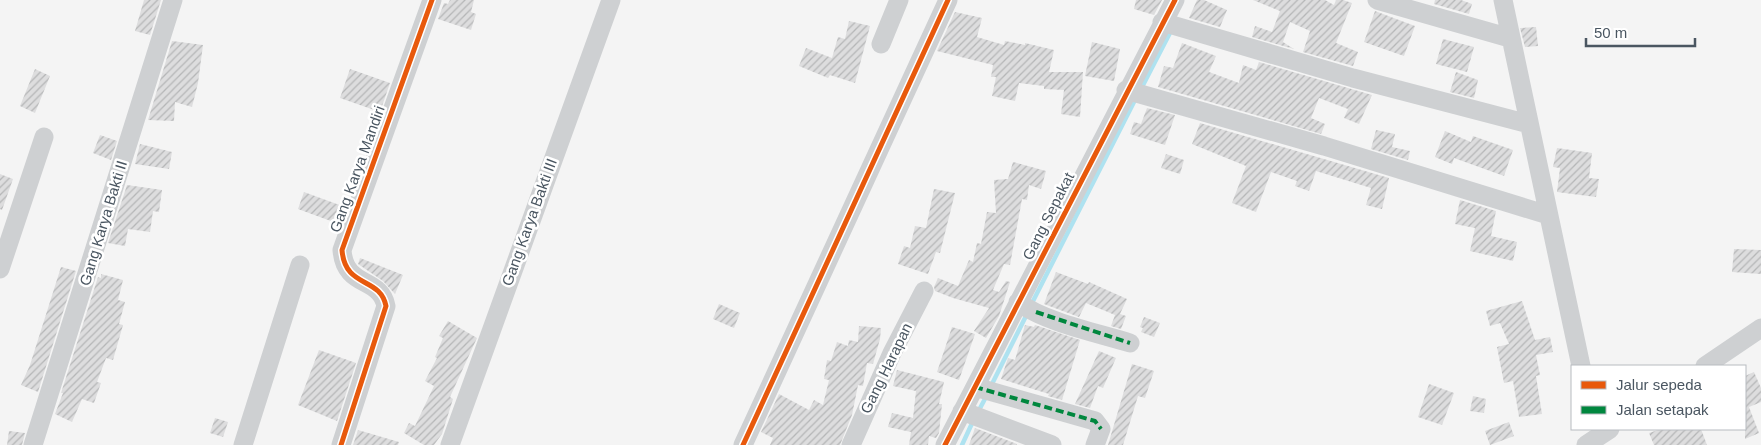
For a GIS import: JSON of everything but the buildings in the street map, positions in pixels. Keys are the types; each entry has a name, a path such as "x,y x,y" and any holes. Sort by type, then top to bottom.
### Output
{"street":[{"name":"Gang Karya Bakti II","path":"33,445 173,0"},
{"name":"Gang Karya Mandiri","path":"341,445 386,306 378,291 351,275 346,267 342,250 344,240 432,0"},
{"name":"Gang Karya Bakti III","path":"450,445 611,0"},
{"path":"881,44 899,0"},
{"path":"743,445 948,0"},
{"name":"Gang Sepakat","path":"945,445 973,415 1136,93 1168,25 1175,0"},
{"path":"1377,0 1510,38"},
{"path":"1503,0 1582,365"},
{"path":"1168,25 1353,78 1529,124"},
{"path":"1136,93 1324,146 1548,215"},
{"path":"0,269 44,136"},
{"path":"243,445 300,264"},
{"name":"Gang Harapan","path":"851,445 892,353 924,291"},
{"path":"1027,307 1130,343"},
{"path":"1706,365 1761,328"},
{"path":"984,390 1095,421 1098,437"},
{"path":"973,415 1052,445"}],"waterway":[{"path":"1141,89 1172,29"},
{"path":"1031,305 1136,98"},
{"path":"991,386 1027,314"},
{"path":"978,412 987,395"},
{"path":"962,445 974,419"}],"marked path":[{"path":"1036,312 1130,343"},
{"path":"975,387 1095,421 1101,429"}],"cycle path":[{"path":"341,445 386,306 383,297 377,290 349,271 342,250 432,0"},
{"path":"743,445 948,0"},
{"path":"945,445 1175,0"}]}
